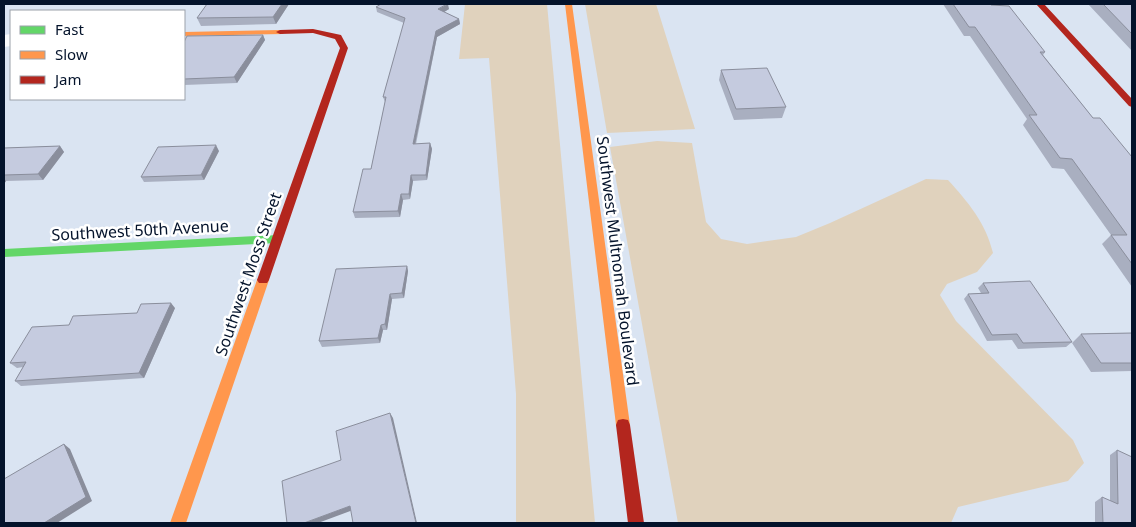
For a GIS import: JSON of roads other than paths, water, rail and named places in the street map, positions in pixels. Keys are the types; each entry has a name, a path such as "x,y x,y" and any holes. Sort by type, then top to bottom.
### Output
{"street":[{"name":"Southwest Multnomah Boulevard","path":"568,4 636,523"},
{"path":"1040,4 1132,104"},
{"name":"Southwest Moss Street","path":"178,523 344,48 338,37 314,30 185,34"},
{"name":"Southwest 50th Avenue","path":"4,253 278,240"}]}
